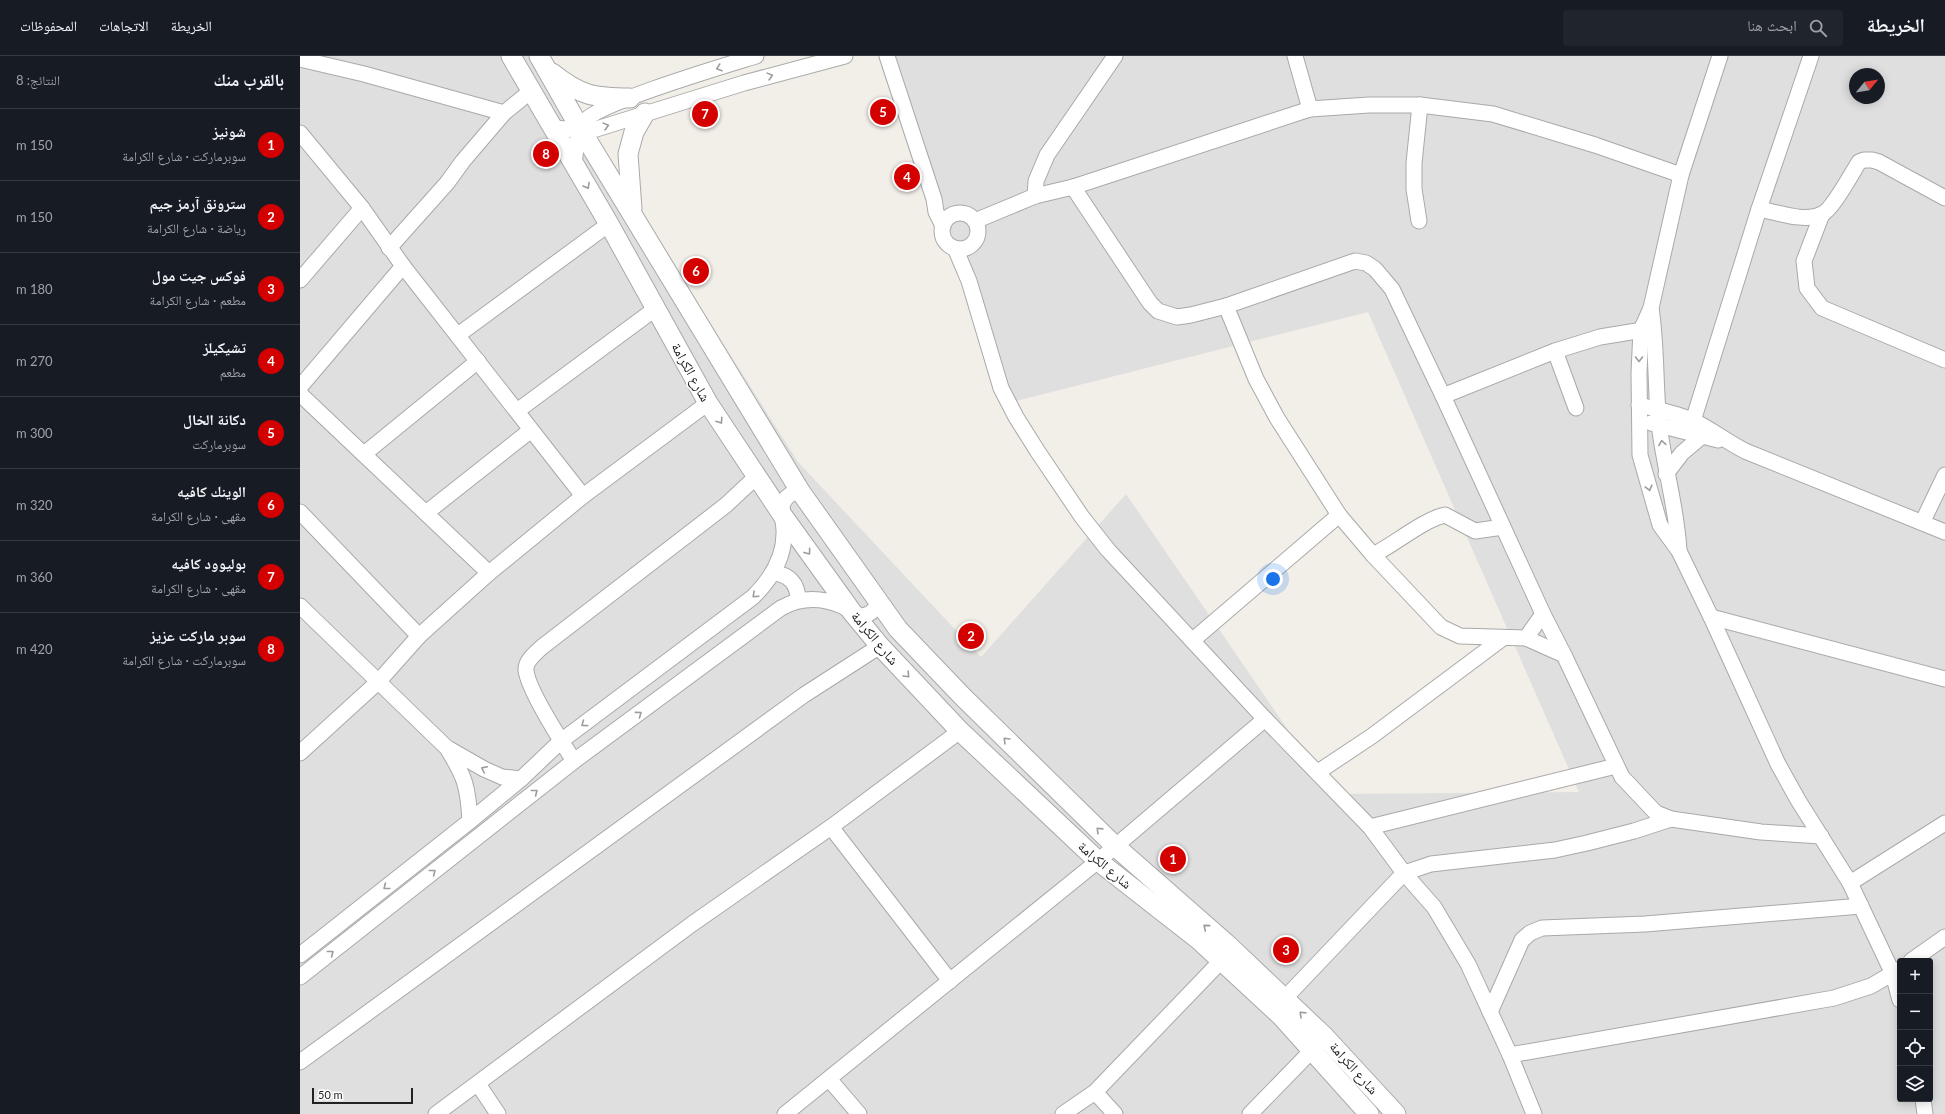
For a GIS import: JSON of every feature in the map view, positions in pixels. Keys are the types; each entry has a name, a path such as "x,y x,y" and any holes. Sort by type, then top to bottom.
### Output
{"street":[{"name":"شارع الكرامة","path":"511,56 609,224 708,403 756,477 852,612 880,646 960,731 1098,861 1199,940 1222,960 1281,1016 1368,1114"},
{"path":"574,163 581,130 585,121 592,115 630,98 736,59 756,56"},
{"path":"554,128 581,130 596,129 744,83 846,56"},
{"path":"887,56 934,198 936,212 948,220"},
{"path":"1035,196 1036,182 1047,155 1115,56"},
{"path":"1295,56 1310,109"},
{"path":"1720,56 1681,175 1647,329 1639,348 1638,405 1640,421 1640,455 1660,525 1678,551 1711,617 1778,764 1850,883 1896,972 1899,994"},
{"path":"1693,421 1759,209 1811,56"},
{"path":"300,59 364,74 504,113"},
{"path":"736,59 744,83"},
{"name":"شارع الكرامة","path":"543,63 581,130 800,492 898,629 962,696 1115,846 1285,998 1324,1036 1396,1114"},
{"path":"543,63 567,85 587,95 600,98 630,98"},
{"path":"389,248 447,183 463,161 504,113 531,91"},
{"path":"975,221 1035,196 1073,187 1310,109 1369,105 1420,105 1493,114 1595,145 1681,175"},
{"path":"1418,221 1414,189 1414,163 1420,105"},
{"path":"632,214 628,154 634,132 645,113"},
{"path":"300,133 362,208 389,248 583,496"},
{"path":"1759,209 1800,216 1814,217 1822,214 1827,211 1837,198 1859,162 1864,160 1879,162 1945,198"},
{"path":"1073,187 1150,303 1158,311 1177,317 1226,306 1355,261 1366,263 1383,277 1392,290 1443,396 1543,614 1622,777 1656,813 1671,819 1761,832 1821,836"},
{"path":"300,280 362,208"},
{"path":"965,214 975,221 978,228 978,236 974,243 962,248 949,245 944,239 942,233 948,220 965,214"},
{"path":"1822,214 1804,261 1807,288 1822,308 1945,360"},
{"path":"458,335 609,224"},
{"path":"962,248 969,281 1001,388 1016,417 1082,517 1108,550 1265,719 1370,827 1404,873 1434,907 1468,964 1510,1054 1534,1114"},
{"path":"300,387 403,266"},
{"path":"1226,306 1256,379 1277,418 1339,514 1373,555 1441,628 1460,636 1526,638 1564,655"},
{"path":"517,411 655,309"},
{"path":"1443,396 1555,351 1600,337 1647,329"},
{"path":"1647,329 1666,474 1677,524 1678,551"},
{"path":"1555,351 1576,408"},
{"path":"364,454 478,361"},
{"path":"300,394 489,573"},
{"path":"300,753 379,681 419,636 489,573 583,496 708,403"},
{"path":"1638,405 1658,409 1693,421 1725,441 1745,451 1922,521 1945,532"},
{"path":"1640,421 1659,424 1701,437 1725,441"},
{"path":"426,513 531,430"},
{"path":"1666,474 1682,453 1701,437"},
{"path":"1922,521 1945,475"},
{"path":"574,761 528,678 526,668 530,658 542,647 726,505 756,477"},
{"path":"300,955 521,779 561,740 753,597 773,573 783,547 784,532 782,508 785,500 792,494 800,492"},
{"path":"300,512 419,636"},
{"path":"1193,640 1339,514"},
{"path":"1373,555 1390,547 1434,517 1445,515 1475,531 1503,527"},
{"path":"773,573 785,576 794,583 798,600"},
{"path":"300,977 574,761 781,608 798,600 823,600 843,606 861,616 874,610 878,602"},
{"path":"300,606 447,748 462,772 468,791 470,821"},
{"path":"1526,638 1543,614"},
{"path":"1711,617 1945,679"},
{"path":"1318,772 1372,736 1503,638"},
{"path":"300,1062 804,696 880,646"},
{"path":"785,1114 1098,861 1265,719"},
{"path":"436,1114 692,924 831,827 960,731"},
{"path":"447,748 484,769 502,777 521,779"},
{"path":"1370,827 1616,766"},
{"path":"1285,998 1404,873 1431,864 1555,850 1587,844 1671,819"},
{"path":"1850,883 1945,823"},
{"path":"831,827 950,980"},
{"path":"1490,1012 1517,948 1530,933 1542,928 1638,924 1861,906"},
{"path":"1915,958 1945,937"},
{"path":"1063,1114 1095,1092 1222,960"},
{"path":"1510,1054 1834,998 1871,986 1896,972"},
{"path":"1250,1114 1312,1051 1324,1036"},
{"path":"829,1079 859,1114"},
{"path":"478,1084 498,1114"},
{"path":"1095,1092 1115,1114"},
{"path":"1923,1102 1925,1114"}],"shaded area":[{"path":"300,56 542,56 798,462 981,657 1126,494 1332,794 1579,792 1368,312 1004,404 895,56 1945,56 1945,1114 300,1114"}],"place":[{"name":"دكانة الخال","path":"883,112"},
{"name":"بوليوود كافيه","path":"705,114"},
{"name":"سوبر ماركت عزيز","path":"546,154"},
{"name":"تشيكيلز","path":"907,177"},
{"name":"الوينك كافيه","path":"696,271"},
{"name":"سترونق آرمز جيم","path":"971,636"},
{"name":"شونيز","path":"1173,859"},
{"name":"فوكس جيت مول","path":"1286,950"}]}
